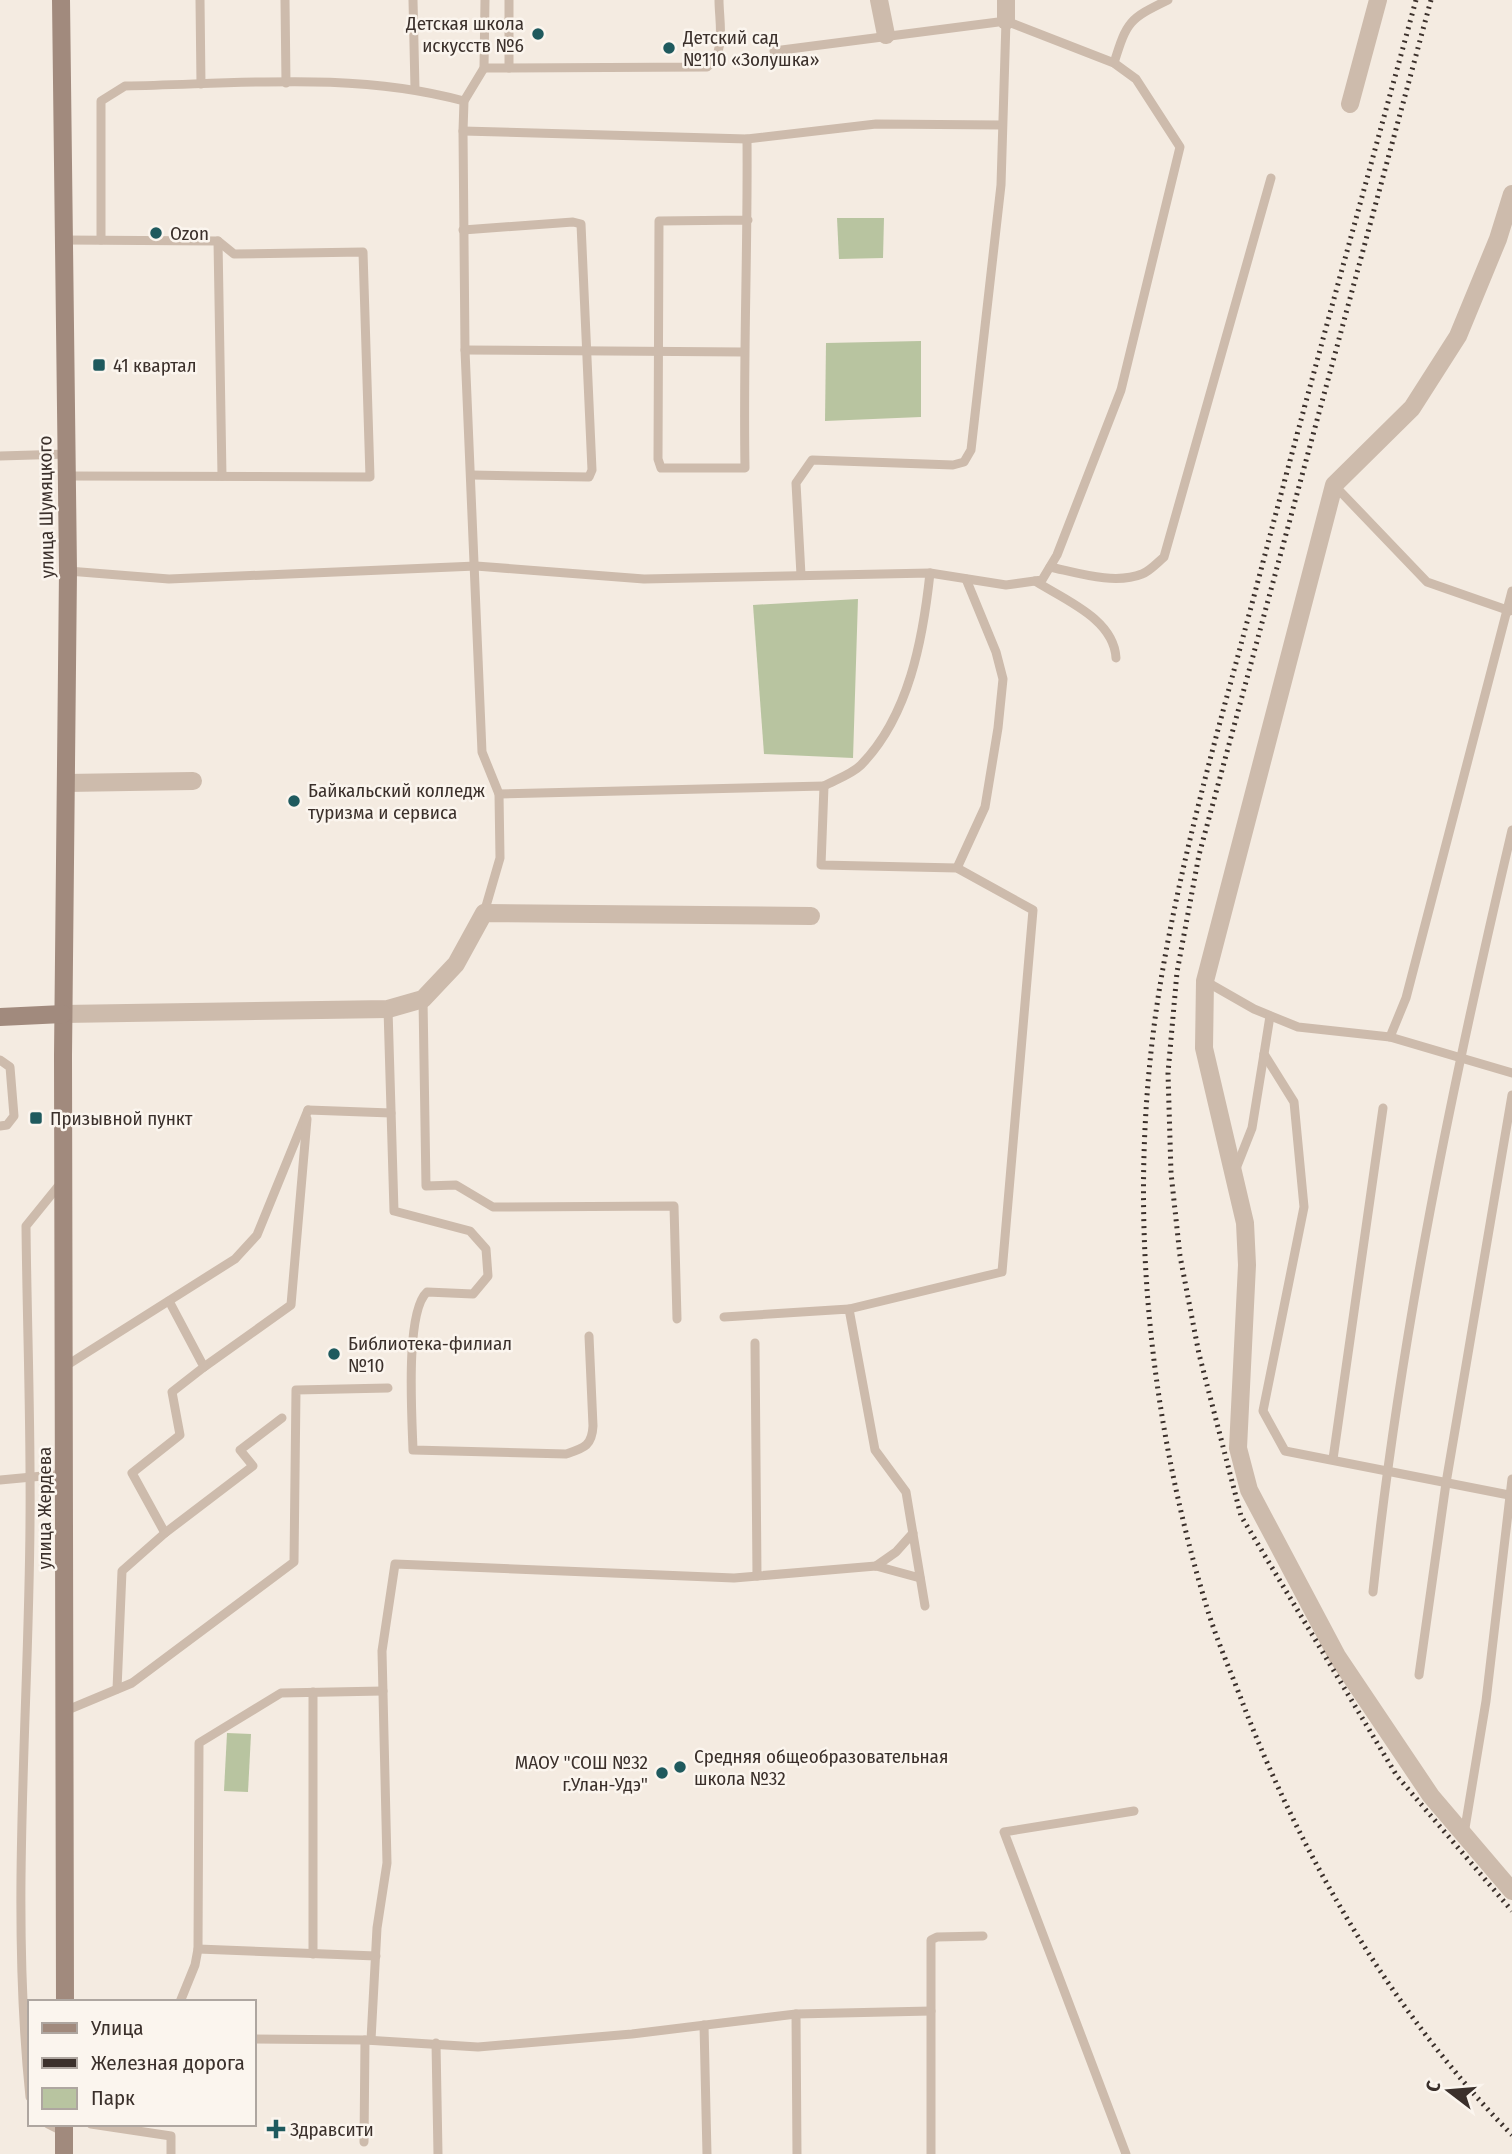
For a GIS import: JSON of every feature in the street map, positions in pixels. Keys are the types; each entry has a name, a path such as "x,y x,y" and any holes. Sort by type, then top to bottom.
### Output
{"main road":[{"name":"улица Шумяцкого","path":"61,0 68,571 63,1014"},
{"path":"0,1017 63,1014"},
{"name":"улица Жердева","path":"63,1014 65,2000"},
{"path":"59,2127 64,2154"}],"street":[{"path":"879,0 886,35"},
{"path":"1006,0 1006,21"},
{"path":"1350,104 1378,0"},
{"path":"1512,194 1498,239 1458,336 1412,408 1334,485 1205,981 1204,1048 1245,1223 1247,1265 1238,1448 1250,1490 1337,1656 1431,1796 1512,1891"},
{"path":"66,783 193,781"},
{"path":"63,1014 388,1009 423,999 456,964 484,913 811,916"}],"lane":[{"path":"200,0 201,84"},
{"path":"285,0 286,83"},
{"path":"413,0 415,89"},
{"path":"484,913 500,858 499,794 482,752 476,566 464,350 463,131 464,101 484,68 485,0"},
{"path":"509,0 509,68"},
{"path":"484,68 707,67 716,61 719,52 719,0"},
{"path":"1114,63 1123,35 1134,17 1168,0"},
{"path":"801,575 796,483 811,460 953,465 964,462 971,450 1001,185 1006,21"},
{"path":"68,571 169,579 476,566 644,579 930,573 1006,585 1042,580 1050,567 1121,390 1180,147 1136,79 1114,63 1006,21 774,51"},
{"path":"101,240 101,101 125,86 346,82 415,89 464,101"},
{"path":"463,131 747,139 876,124 1002,125"},
{"path":"747,139 748,220 743,352 745,468 661,468 658,459 659,221 748,220"},
{"path":"1050,567 1087,576 1122,578 1143,573 1164,557 1271,178"},
{"path":"463,230 573,222 581,225 592,470 589,477 471,475"},
{"path":"64,240 218,241 234,254 363,252 369,477 67,476"},
{"path":"218,241 222,476"},
{"path":"464,350 743,352"},
{"path":"0,456 67,454"},
{"path":"1334,485 1427,582 1510,611"},
{"path":"499,794 824,786 860,767 887,732 911,672 921,636 930,573"},
{"path":"957,868 985,807 1003,679 996,652 966,579"},
{"path":"1035,581 1102,624 1115,645 1116,658"},
{"path":"1390,1037 1406,998 1510,611 1512,591"},
{"path":"724,1317 849,1309 1002,1272 1033,911 957,868 821,865 824,786"},
{"path":"1373,1592 1386,1472 1459,1057 1512,830"},
{"path":"1205,981 1270,1016 1298,1027 1390,1037 1512,1073"},
{"path":"423,999 426,1186 456,1185 493,1207 674,1206 677,1319"},
{"path":"388,1009 394,1211 470,1231 486,1249 488,1276 473,1294 427,1292 419,1299 412,1339 413,1450 566,1454 586,1448 592,1440 593,1426 589,1336"},
{"path":"1234,1173 1252,1128 1270,1016"},
{"path":"1264,1054 1294,1102 1304,1207 1263,1412 1285,1451 1509,1495"},
{"path":"0,1060 10,1068 14,1116 7,1125 0,1126"},
{"path":"1419,1675 1446,1483 1512,1095"},
{"path":"1333,1459 1383,1108"},
{"path":"308,1110 391,1113"},
{"path":"64,1367 235,1259 257,1235 308,1110"},
{"path":"165,1534 132,1473 180,1435 172,1392 291,1305 308,1110"},
{"path":"28,2050 23,1934 29,1475 26,1226 63,1181"},
{"path":"169,1301 204,1367"},
{"path":"849,1309 875,1450 906,1492 925,1606"},
{"path":"755,1343 757,1576"},
{"path":"65,1711 132,1683 294,1562 296,1390 388,1388"},
{"path":"117,1689 122,1571 253,1466 240,1450 282,1418"},
{"path":"0,1480 29,1475 65,1474"},
{"path":"1464,1836 1486,1701 1512,1479"},
{"path":"876,1566 913,1533"},
{"path":"364,2141 368,2040 387,1863 382,1651 395,1564 628,1576 757,1576 876,1566 920,1578"},
{"path":"181,2000 195,1965 198,1949 199,1743 281,1693 383,1691"},
{"path":"313,1692 313,1954"},
{"path":"1126,2154 1004,1832 1134,1811"},
{"path":"931,2154 931,1940 937,1937 983,1936"},
{"path":"198,1949 376,1956"},
{"path":"256,2039 368,2040 478,2047 796,2014 931,2011"},
{"path":"796,2014 797,2154"},
{"path":"704,2025 707,2154"},
{"path":"436,2043 438,2154"},
{"path":"104,2126 171,2136 171,2154"}],"green space":[{"path":"837,218 884,218 883,258 839,259"},
{"path":"921,341 921,417 825,421 826,343"},
{"path":"858,599 853,758 764,754 753,605"},
{"path":"227,1733 251,1734 248,1792 224,1791"}],"railway":[{"path":"1416,0 1219,726 1172,919 1151,1048 1145,1129 1147,1291 1155,1371 1185,1530 1215,1632 1267,1763 1324,1878 1391,1987 1469,2088 1512,2135"},
{"path":"1431,0 1199,855 1177,972 1168,1073 1171,1173 1180,1256 1199,1354 1241,1516 1397,1776 1512,1911"}],"place":[{"name":"Детская школа искусств №6","path":"538,34"},
{"name":"Детский сад №110 «Золушка»","path":"669,48"},
{"name":"Ozon","path":"156,233"},
{"name":"41 квартал","path":"99,365"},
{"name":"Байкальский колледж туризма и сервиса","path":"294,801"},
{"name":"Призывной пункт","path":"36,1118"},
{"name":"Библиотека-филиал №10","path":"334,1354"},
{"name":"Средняя общеобразовательная школа №32","path":"680,1767"},
{"name":"МАОУ \"СОШ №32 г.Улан-Удэ\"","path":"662,1773"},
{"name":"Здравсити","path":"276,2129"}]}
